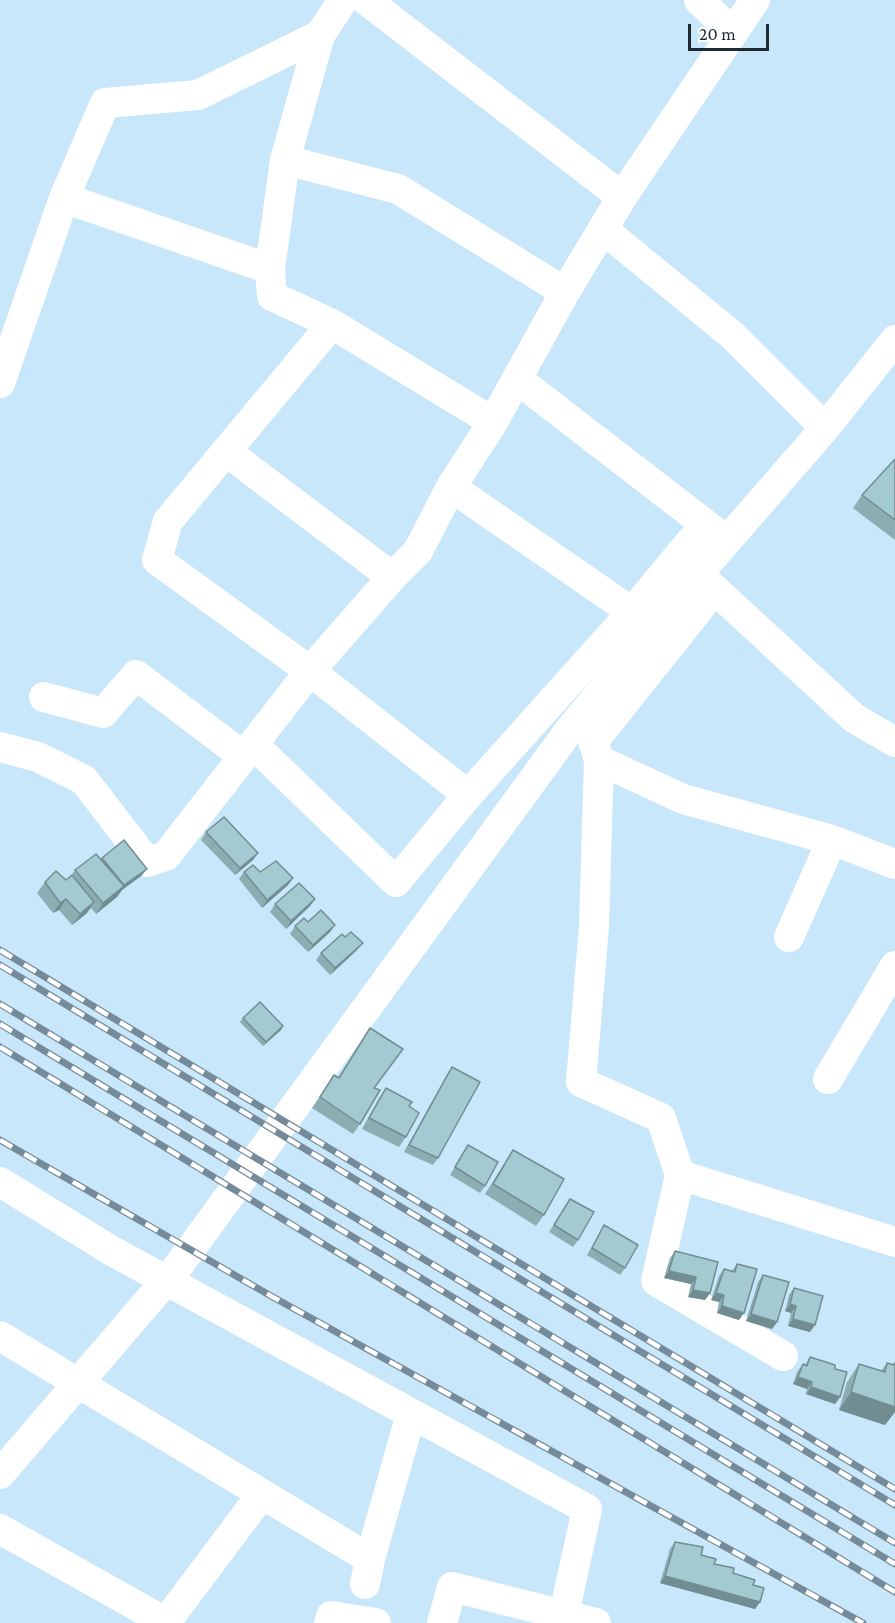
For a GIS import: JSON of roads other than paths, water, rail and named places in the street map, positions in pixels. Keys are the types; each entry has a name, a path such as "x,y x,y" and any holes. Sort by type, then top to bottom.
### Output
{"street":[{"path":"343,0 320,35 285,160 270,269 272,296 332,324 493,422"},
{"path":"366,0 622,197"},
{"path":"699,0 733,33"},
{"path":"0,747 38,757 84,780 147,862 166,856 310,672 392,577 418,551 451,487 493,422 564,292 604,230 622,197 756,0"},
{"path":"0,383 64,198 105,103 198,96 320,35"},
{"path":"285,160 398,189 564,292"},
{"path":"64,198 270,269"},
{"path":"604,230 732,334 825,428"},
{"path":"332,324 168,521 157,560 310,672 468,795"},
{"path":"0,1474 176,1269 585,739 714,565 892,347"},
{"path":"518,379 714,565"},
{"path":"227,452 392,577"},
{"path":"451,487 632,612"},
{"path":"44,697 103,713 136,675 248,750 396,882 468,795 632,612 691,541 854,718 895,742"},
{"path":"585,739 683,799 832,840 895,864"},
{"path":"585,739 594,926 581,1082 661,1118 680,1175 656,1281 783,1356"},
{"path":"789,937 832,840"},
{"path":"828,1078 895,966"},
{"path":"680,1175 895,1242"},
{"path":"0,1182 112,1251 587,1509 563,1619"},
{"path":"0,1336 262,1494 368,1571 411,1414"},
{"path":"0,1528 167,1623 262,1494"},
{"path":"442,1623 452,1587 563,1619 596,1623"},
{"path":"329,1623 331,1616 358,1618 376,1623"}],"railway":[{"path":"0,950 895,1489"},
{"path":"0,965 895,1505"},
{"path":"0,1004 895,1543"},
{"path":"0,1024 895,1564"},
{"path":"0,1047 895,1592"},
{"path":"0,1140 271,1296 863,1623"}]}
